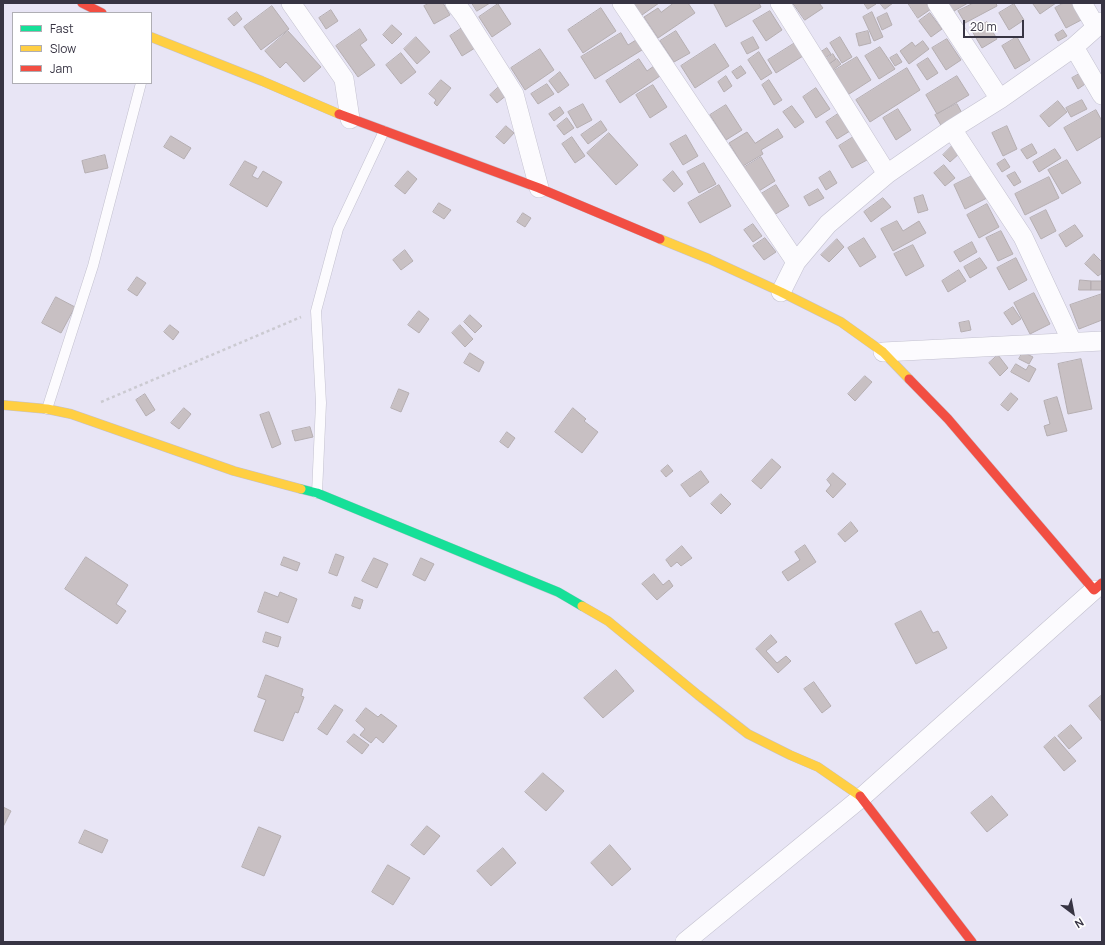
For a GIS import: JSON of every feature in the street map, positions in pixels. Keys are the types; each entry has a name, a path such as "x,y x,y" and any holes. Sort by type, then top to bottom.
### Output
{"main road":[{"path":"82,3 100,12"},
{"path":"152,40 255,78 350,119 539,188 709,259 781,292 841,322 883,352 948,419 1098,586"},
{"path":"3,405 47,409 71,414 234,471 317,493 558,592 608,621 748,734 818,767 862,797 972,942"}],"street":[{"path":"291,3 344,79 350,119"},
{"path":"455,3 464,14 514,94 539,188"},
{"path":"622,3 796,262"},
{"path":"780,3 887,174"},
{"path":"938,3 1000,99"},
{"path":"781,292 796,262 828,224 887,174 952,129 1000,99 1074,47 1099,24 1082,3"},
{"path":"1074,47 1102,95"},
{"path":"952,129 1023,237 1072,342"},
{"path":"883,352 1102,341"},
{"path":"685,942 862,797 1098,586"}],"lane":[{"path":"47,409 93,266 141,84"},
{"path":"317,493 321,403 316,311 338,229 384,131"}],"path":[{"path":"100,402 316,311"}],"building":[{"path":"430,3 443,3 450,15 434,24 424,6"},
{"path":"472,3 490,3 477,11"},
{"path":"634,3 659,3 642,15"},
{"path":"674,3 688,3 695,13 658,38 644,17 658,8 661,12"},
{"path":"759,3 761,7 726,27 714,4"},
{"path":"793,3 819,3 823,8 805,20"},
{"path":"864,3 876,3 876,4 868,9"},
{"path":"880,3 893,3 885,9"},
{"path":"908,3 926,3 931,9 918,18"},
{"path":"949,3 968,3 954,11"},
{"path":"974,3 996,3 997,6 965,23 958,11"},
{"path":"1056,3 1040,14 1033,4"},
{"path":"1064,3 1076,3 1085,18 1066,28 1055,8"},
{"path":"498,4 511,24 492,37 479,17"},
{"path":"1014,4 1024,20 1009,30 999,13"},
{"path":"272,6 289,29 261,50 244,27"},
{"path":"601,8 616,31 583,53 568,30"},
{"path":"331,10 338,21 326,29 319,18"},
{"path":"770,11 782,30 766,41 753,21"},
{"path":"237,12 242,19 234,26 228,19"},
{"path":"872,12 883,37 874,41 863,17"},
{"path":"887,13 892,25 882,30 877,18"},
{"path":"930,13 942,29 931,37 919,21"},
{"path":"987,22 997,39 982,48 972,31"},
{"path":"392,25 402,34 392,44 383,35"},
{"path":"462,28 475,48 462,56 450,36"},
{"path":"360,29 367,40 360,45 375,65 358,77 336,46"},
{"path":"1063,30 1067,36 1058,41 1055,35"},
{"path":"288,31 321,67 304,82 286,62 280,68 265,51"},
{"path":"676,31 690,53 674,62 660,41"},
{"path":"868,31 871,43 859,46 856,34"},
{"path":"621,33 628,45 636,40 642,50 595,79 581,57"},
{"path":"416,37 430,52 417,64 404,49"},
{"path":"753,37 759,48 747,54 741,43"},
{"path":"840,37 852,57 842,63 830,43"},
{"path":"1017,37 1030,60 1015,69 1002,46"},
{"path":"947,39 961,60 946,70 932,48"},
{"path":"923,41 929,49 909,64 900,51 912,42 915,46"},
{"path":"795,43 803,56 776,73 768,60"},
{"path":"715,44 729,66 695,88 681,66"},
{"path":"880,47 895,69 879,79 865,56"},
{"path":"827,48 831,54 822,60 818,54"},
{"path":"540,49 554,70 525,90 511,68"},
{"path":"759,52 772,73 761,80 748,60"},
{"path":"401,53 416,72 401,84 386,65"},
{"path":"833,54 836,59 826,66 824,61"},
{"path":"897,54 902,62 895,66 890,58"},
{"path":"857,57 871,80 846,96 832,72"},
{"path":"928,58 938,73 927,80 917,65"},
{"path":"639,59 647,71 654,66 660,76 620,103 606,81"},
{"path":"837,59 841,64 830,72 826,67"},
{"path":"741,66 746,73 737,79 732,72"},
{"path":"907,68 920,90 870,122 856,100"},
{"path":"560,72 569,85 558,93 549,81"},
{"path":"1083,72 1088,82 1078,89 1072,78"},
{"path":"726,76 732,86 724,92 718,82"},
{"path":"957,76 969,95 937,114 926,95"},
{"path":"441,80 451,88 437,106 434,103 436,100 429,94"},
{"path":"769,80 782,100 774,105 762,85"},
{"path":"547,84 554,94 538,104 531,94"},
{"path":"501,85 508,94 497,103 490,95"},
{"path":"653,85 667,107 650,118 636,95"},
{"path":"816,88 830,109 816,118 803,97"},
{"path":"1082,100 1087,109 1071,117 1066,108"},
{"path":"1058,101 1067,112 1049,127 1040,116"},
{"path":"583,104 592,120 577,128 568,112"},
{"path":"957,104 963,115 942,127 935,115"},
{"path":"726,105 742,130 726,140 710,115"},
{"path":"792,106 804,122 795,128 783,112"},
{"path":"560,107 564,113 554,121 549,114"},
{"path":"898,109 911,130 896,140 883,118"},
{"path":"1096,110 1102,121 1102,136 1077,151 1064,128"},
{"path":"838,114 850,131 837,139 826,122"},
{"path":"567,118 574,128 564,135 557,126"},
{"path":"601,121 607,130 588,144 581,135"},
{"path":"506,126 514,133 504,144 496,137"},
{"path":"1007,126 1017,149 1003,156 992,133"},
{"path":"778,129 783,137 761,150 763,154 743,166 729,143 747,132 755,143"},
{"path":"609,133 638,165 616,185 587,153"},
{"path":"686,135 698,156 683,165 670,144"},
{"path":"171,136 191,148 184,159 164,147"},
{"path":"855,136 869,159 852,168 839,146"},
{"path":"572,137 585,156 575,163 562,144"},
{"path":"1032,144 1037,153 1027,159 1021,150"},
{"path":"953,145 961,152 950,162 943,155"},
{"path":"1055,149 1061,158 1039,172 1033,162"},
{"path":"105,155 108,168 85,173 82,161"},
{"path":"761,157 775,181 754,194 740,170"},
{"path":"1005,159 1010,167 1002,172 997,164"},
{"path":"1067,160 1081,183 1062,194 1048,170"},
{"path":"245,161 257,167 252,176 258,179 263,171 282,182 267,207 230,185"},
{"path":"704,163 716,184 699,193 687,172"},
{"path":"944,165 955,178 945,186 934,173"},
{"path":"408,171 417,179 405,194 395,186"},
{"path":"673,171 683,184 674,192 663,180"},
{"path":"830,171 837,183 826,190 819,178"},
{"path":"1015,172 1021,182 1014,186 1007,176"},
{"path":"976,174 987,198 965,209 954,185"},
{"path":"1049,177 1059,198 1025,215 1015,194"},
{"path":"719,185 731,206 700,223 688,203"},
{"path":"776,185 789,206 774,215 761,194"},
{"path":"818,189 824,198 809,206 804,197"},
{"path":"923,195 928,210 918,213 914,198"},
{"path":"883,198 891,207 871,222 864,212"},
{"path":"439,203 451,210 444,219 433,212"},
{"path":"987,204 999,227 979,238 967,215"},
{"path":"1046,210 1056,231 1041,239 1030,218"},
{"path":"523,213 531,218 525,227 517,222"},
{"path":"897,221 903,231 919,221 926,233 893,251 881,229"},
{"path":"753,224 762,236 753,242 744,230"},
{"path":"1075,225 1083,236 1066,247 1059,235"},
{"path":"1001,231 1013,254 998,261 986,238"},
{"path":"765,238 776,252 764,260 753,246"},
{"path":"864,238 876,257 860,267 848,248"},
{"path":"837,239 844,247 829,262 821,255"},
{"path":"972,242 977,252 960,262 954,252"},
{"path":"913,245 924,266 906,276 894,254"},
{"path":"405,250 413,261 401,270 393,260"},
{"path":"1094,254 1102,262 1102,273 1098,276 1085,264"},
{"path":"980,258 987,268 970,278 964,267"},
{"path":"1016,258 1027,280 1009,290 997,268"},
{"path":"959,270 966,281 948,292 942,281"},
{"path":"137,277 146,283 137,296 128,290"},
{"path":"1080,280 1091,281 1091,290 1079,290"},
{"path":"1091,281 1102,281 1102,290 1091,290"},
{"path":"1034,293 1050,324 1030,334 1014,303"},
{"path":"1102,294 1102,320 1079,329 1070,305"},
{"path":"56,297 75,307 61,333 42,323"},
{"path":"1013,307 1021,319 1012,325 1004,313"},
{"path":"419,311 429,319 419,333 408,325"},
{"path":"470,315 482,326 475,333 464,322"},
{"path":"969,321 971,330 961,332 959,323"},
{"path":"170,325 179,332 173,340 164,332"},
{"path":"460,325 473,339 465,347 452,333"},
{"path":"1023,352 1033,357 1029,364 1019,359"},
{"path":"470,353 484,362 479,372 464,363"},
{"path":"998,355 1008,368 1000,376 989,363"},
{"path":"1081,359 1092,409 1068,414 1058,364"},
{"path":"1016,364 1026,370 1029,365 1036,369 1029,382 1011,372"},
{"path":"865,376 872,382 855,401 848,394"},
{"path":"399,389 409,393 401,412 391,408"},
{"path":"1011,393 1018,399 1008,411 1001,405"},
{"path":"145,394 155,410 146,416 136,400"},
{"path":"1057,397 1067,431 1047,436 1044,426 1050,424 1044,401"},
{"path":"184,408 191,414 179,429 171,423"},
{"path":"573,408 586,419 584,421 598,432 582,453 555,432"},
{"path":"269,412 281,444 272,448 260,415"},
{"path":"310,427 313,437 295,441 292,431"},
{"path":"507,432 515,438 508,448 500,442"},
{"path":"772,459 781,467 761,489 752,481"},
{"path":"668,465 673,471 666,477 661,471"},
{"path":"701,471 709,482 690,497 681,485"},
{"path":"833,473 846,484 833,498 826,491 831,485 827,480"},
{"path":"721,494 731,504 721,514 711,504"},
{"path":"851,522 858,531 845,542 838,534"},
{"path":"805,545 816,562 788,581 782,572 800,560 795,552"},
{"path":"682,546 692,558 681,566 677,562 671,567 666,560"},
{"path":"336,554 344,557 337,576 329,573"},
{"path":"86,557 128,585 116,604 126,611 117,624 65,589"},
{"path":"284,557 300,563 297,571 281,565"},
{"path":"374,558 388,564 377,588 362,581"},
{"path":"421,558 434,564 425,581 413,575"},
{"path":"654,574 663,585 669,580 673,586 657,600 642,584"},
{"path":"265,592 278,597 280,592 297,599 288,623 258,612"},
{"path":"355,597 363,600 360,609 352,606"},
{"path":"921,611 933,633 938,631 947,648 916,664 895,624"},
{"path":"266,632 281,637 278,647 263,642"},
{"path":"771,635 777,642 766,651 777,663 786,656 791,661 778,673 756,649"},
{"path":"616,670 634,691 603,718 584,698"},
{"path":"266,675 303,689 301,696 304,697 298,713 295,712 283,741 254,731 266,700 258,697"},
{"path":"814,682 831,706 822,713 804,689"},
{"path":"1102,695 1102,722 1089,706"},
{"path":"335,705 343,710 327,735 318,729"},
{"path":"366,708 378,717 381,714 397,726 383,743 376,737 371,743 360,735 365,729 356,721"},
{"path":"1071,725 1082,738 1069,749 1058,736"},
{"path":"354,734 369,745 362,754 347,742"},
{"path":"1055,737 1076,761 1064,771 1044,747"},
{"path":"543,773 564,791 546,811 525,792"},
{"path":"992,796 1008,815 987,832 971,813"},
{"path":"3,807 11,811 3,827"},
{"path":"427,826 440,836 424,855 411,845"},
{"path":"259,827 281,836 264,876 242,867"},
{"path":"85,830 108,840 102,853 79,843"},
{"path":"610,845 631,869 612,886 591,863"},
{"path":"503,848 516,863 491,886 477,871"},
{"path":"388,865 410,878 393,905 372,892"}],"traffic: fast":[{"path":"301,489 317,493 558,592 582,606"}],"traffic: slow":[{"path":"152,37 262,81 339,114"},
{"path":"660,239 709,259 781,292 841,322 883,352 909,379"},
{"path":"3,405 47,409 71,414 234,471 301,489"},
{"path":"582,606 608,621 748,734 818,767 860,796"}],"traffic: jam":[{"path":"82,3 100,12"},
{"path":"339,114 539,188 660,239"},
{"path":"909,379 948,419 1094,590 1102,583"},
{"path":"860,796 972,942"}]}
